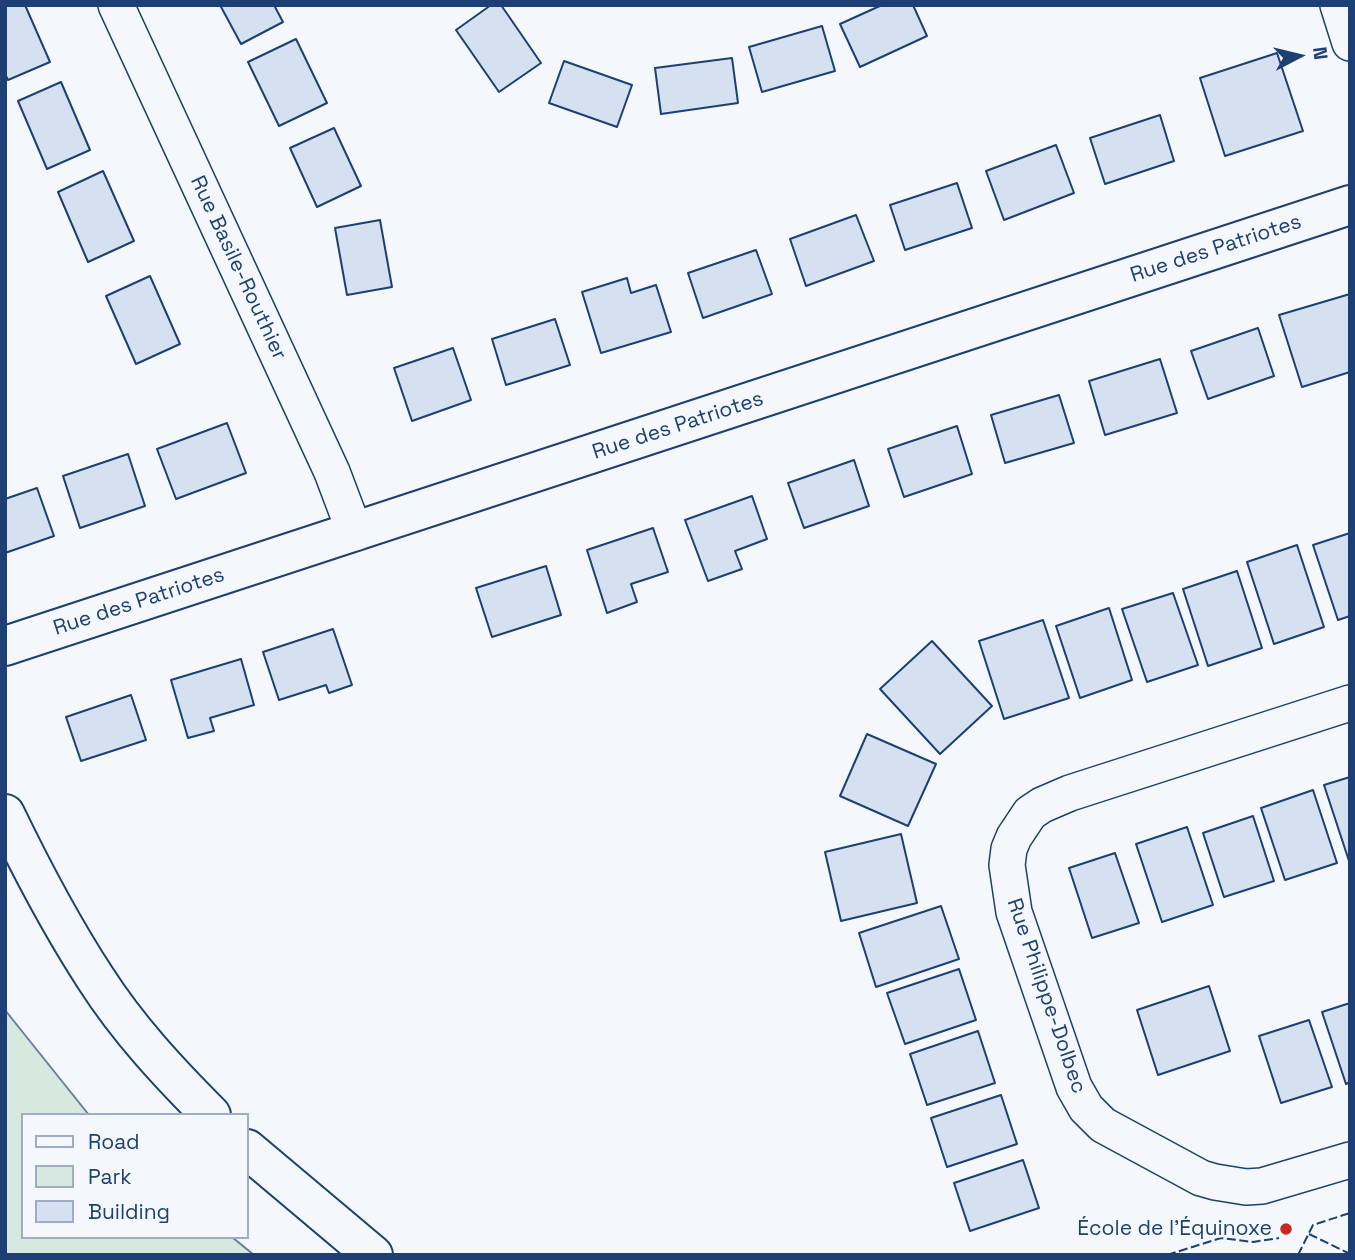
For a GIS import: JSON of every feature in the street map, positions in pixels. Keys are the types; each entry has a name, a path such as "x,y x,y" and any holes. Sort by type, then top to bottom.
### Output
{"street":[{"name":"Rue Basile-Routhier","path":"116,5 332,472 355,533"},
{"path":"1338,5 1350,43"},
{"name":"Rue des Patriotes","path":"5,646 1350,205"},
{"name":"Rue Philippe-Dolbec","path":"1350,703 1070,793 1042,805 1030,813 1021,824 1009,849 1007,865 1014,912 1074,1087 1086,1108 1103,1125 1201,1178 1230,1185 1246,1187 1277,1182 1350,1160"},
{"path":"5,814 32,869 96,980 171,1075 209,1113"},
{"path":"248,1150 373,1255"}],"green space":[{"path":"5,1010 87,1113 21,1113 21,1239 234,1239 254,1255 5,1255"}],"building":[{"path":"5,5 25,5 50,62 8,80 5,74"},
{"path":"220,5 274,5 283,22 241,44"},
{"path":"491,5 501,5 541,63 499,92 456,30"},
{"path":"882,5 913,5 927,36 860,67 840,24"},
{"path":"822,26 835,71 762,92 749,47"},
{"path":"296,39 327,103 279,126 248,62"},
{"path":"1277,53 1303,131 1225,156 1200,78"},
{"path":"732,58 738,103 661,114 655,68"},
{"path":"564,61 632,85 617,127 549,103"},
{"path":"61,82 90,150 47,169 18,101"},
{"path":"1160,115 1174,161 1105,184 1090,138"},
{"path":"334,128 361,186 317,207 290,148"},
{"path":"1056,145 1074,193 1004,220 986,171"},
{"path":"103,171 134,241 88,262 58,192"},
{"path":"957,183 972,228 905,250 890,205"},
{"path":"856,215 874,261 806,286 790,239"},
{"path":"380,220 392,287 347,295 335,228"},
{"path":"756,250 772,294 703,318 688,273"},
{"path":"150,276 180,344 136,364 106,296"},
{"path":"627,278 631,293 656,285 671,332 601,353 582,292"},
{"path":"1350,294 1350,372 1302,387 1279,315"},
{"path":"555,319 570,365 506,385 492,339"},
{"path":"1258,328 1274,376 1208,399 1191,351"},
{"path":"453,348 471,400 412,421 394,368"},
{"path":"1160,359 1177,413 1105,435 1089,381"},
{"path":"1059,395 1074,443 1005,463 991,415"},
{"path":"227,423 246,473 176,499 157,449"},
{"path":"957,426 972,474 904,497 888,449"},
{"path":"128,454 145,506 80,528 63,476"},
{"path":"854,460 869,506 804,528 788,483"},
{"path":"37,488 54,536 5,553 5,499"},
{"path":"752,496 767,539 735,551 742,569 708,581 685,520"},
{"path":"653,528 668,572 631,584 637,602 607,613 587,550"},
{"path":"1350,533 1350,616 1338,620 1313,545"},
{"path":"1297,545 1324,627 1274,644 1247,562"},
{"path":"546,566 561,615 492,637 476,588"},
{"path":"1237,571 1262,648 1208,666 1183,589"},
{"path":"1173,593 1198,665 1147,682 1122,609"},
{"path":"1109,608 1132,680 1080,698 1056,626"},
{"path":"1043,620 1069,698 1004,719 979,641"},
{"path":"333,629 352,685 329,693 326,685 279,700 263,652"},
{"path":"932,641 992,706 940,754 880,689"},
{"path":"241,659 254,705 210,718 214,731 188,738 171,680"},
{"path":"131,695 146,740 81,761 66,717"},
{"path":"867,734 936,764 908,826 840,796"},
{"path":"1350,777 1350,861 1349,861 1324,785"},
{"path":"1313,790 1337,863 1285,880 1261,808"},
{"path":"1253,816 1274,881 1224,897 1203,833"},
{"path":"1187,827 1213,905 1162,922 1136,844"},
{"path":"901,834 917,903 841,921 825,852"},
{"path":"1115,853 1139,923 1092,938 1069,868"},
{"path":"941,906 959,959 876,987 859,933"},
{"path":"959,969 976,1020 905,1044 887,993"},
{"path":"1209,986 1230,1051 1158,1075 1137,1010"},
{"path":"1350,1003 1350,1082 1346,1084 1322,1012"},
{"path":"1309,1020 1332,1087 1281,1103 1259,1036"},
{"path":"978,1031 995,1083 927,1105 910,1054"},
{"path":"1001,1095 1017,1144 947,1167 931,1118"},
{"path":"1023,1160 1039,1208 970,1231 954,1183"}],"fence":[{"path":"1298,1255 1313,1225 1350,1213"},
{"path":"1309,1234 1350,1254"},
{"path":"1167,1255 1221,1238 1253,1242 1279,1238"}],"place":[{"name":"École de l'Équinoxe","path":"1286,1229"}]}
